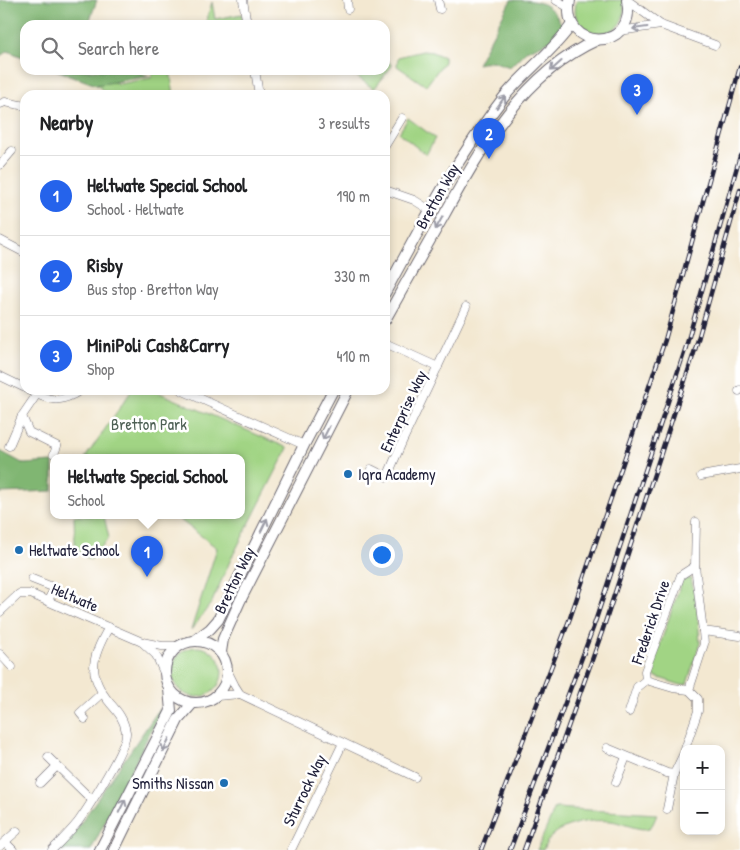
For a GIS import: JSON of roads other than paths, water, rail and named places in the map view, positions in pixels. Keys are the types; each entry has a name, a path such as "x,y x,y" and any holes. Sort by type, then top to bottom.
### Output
{"street":[{"path":"243,0 246,20"},
{"path":"347,0 348,9"},
{"path":"438,0 440,9"},
{"path":"556,0 569,4 569,17 579,33 597,40"},
{"path":"627,0 661,25 715,45"},
{"path":"620,31 628,16 627,0"},
{"name":"Bretton Way","path":"390,284 430,210 475,138 505,96 563,38 572,24"},
{"path":"620,31 661,25"},
{"name":"Bretton Way","path":"390,311 477,156 502,119 530,89 562,60 578,49 597,40 608,38 620,31"},
{"path":"256,75 258,90"},
{"path":"0,104 5,102 20,105"},
{"path":"390,138 402,118"},
{"path":"0,165 12,151"},
{"path":"390,192 414,200 430,210"},
{"path":"0,240 20,250"},
{"name":"Enterprise Way","path":"372,470 388,477 403,440 466,307"},
{"name":"Enterprise Way","path":"390,345 438,367"},
{"path":"0,376 20,386"},
{"path":"9,446 22,416 36,395"},
{"path":"40,395 57,401 74,395"},
{"path":"192,395 304,445"},
{"name":"Bretton Way","path":"194,641 210,629 218,620 330,395"},
{"name":"Bretton Way","path":"221,652 223,639 240,601 345,395"},
{"path":"22,416 29,432 57,446 54,454"},
{"path":"701,476 740,469"},
{"name":"Frederick Drive","path":"695,566 681,575 645,671 646,680 672,688 689,690 704,644 695,566 696,522"},
{"path":"32,579 54,588 48,600"},
{"name":"Heltwate","path":"0,612 19,594 24,593 48,600 142,642 162,646 177,646"},
{"path":"52,850 79,821 122,750 126,734 123,718 102,693 95,677 93,660 110,627"},
{"path":"703,631 740,636"},
{"path":"100,850 170,710 169,689 164,673 165,663 177,646 194,641 203,641 212,645 221,652 234,686 240,694"},
{"name":"Heltwate","path":"142,642 156,655 164,673"},
{"path":"0,654 12,667"},
{"path":"169,689 175,696 192,704 209,701 217,696 223,688 227,670"},
{"path":"629,712 637,687 646,680"},
{"path":"686,745 698,711 698,699 689,690"},
{"path":"85,719 80,713 102,693"},
{"name":"Sturrock Way","path":"217,696 240,694 415,777"},
{"path":"114,850 178,720 192,704"},
{"name":"Sturrock Way","path":"291,850 343,742"},
{"path":"608,748 666,773 674,774"},
{"path":"48,757 92,800"},
{"path":"616,782 626,757"},
{"path":"667,809 674,774 680,761"},
{"path":"40,783 57,766"},
{"path":"12,850 2,844 17,831"}],"railway":[{"path":"481,850 570,618 665,340 740,67"},
{"path":"510,850 593,628 686,347 740,156"},
{"path":"524,850 602,632 695,350 740,190"}],"place":[{"name":"MiniPoli Cash&Carry","path":"637,115"},
{"name":"Risby","path":"489,159"},
{"name":"Iqra Academy","path":"348,474"},
{"name":"Heltwate School","path":"19,550"},
{"name":"Heltwate Special School","path":"147,577"},
{"name":"Smiths Nissan","path":"224,783"}],"park label":[{"name":"Bretton Park","path":"149,424"}]}
